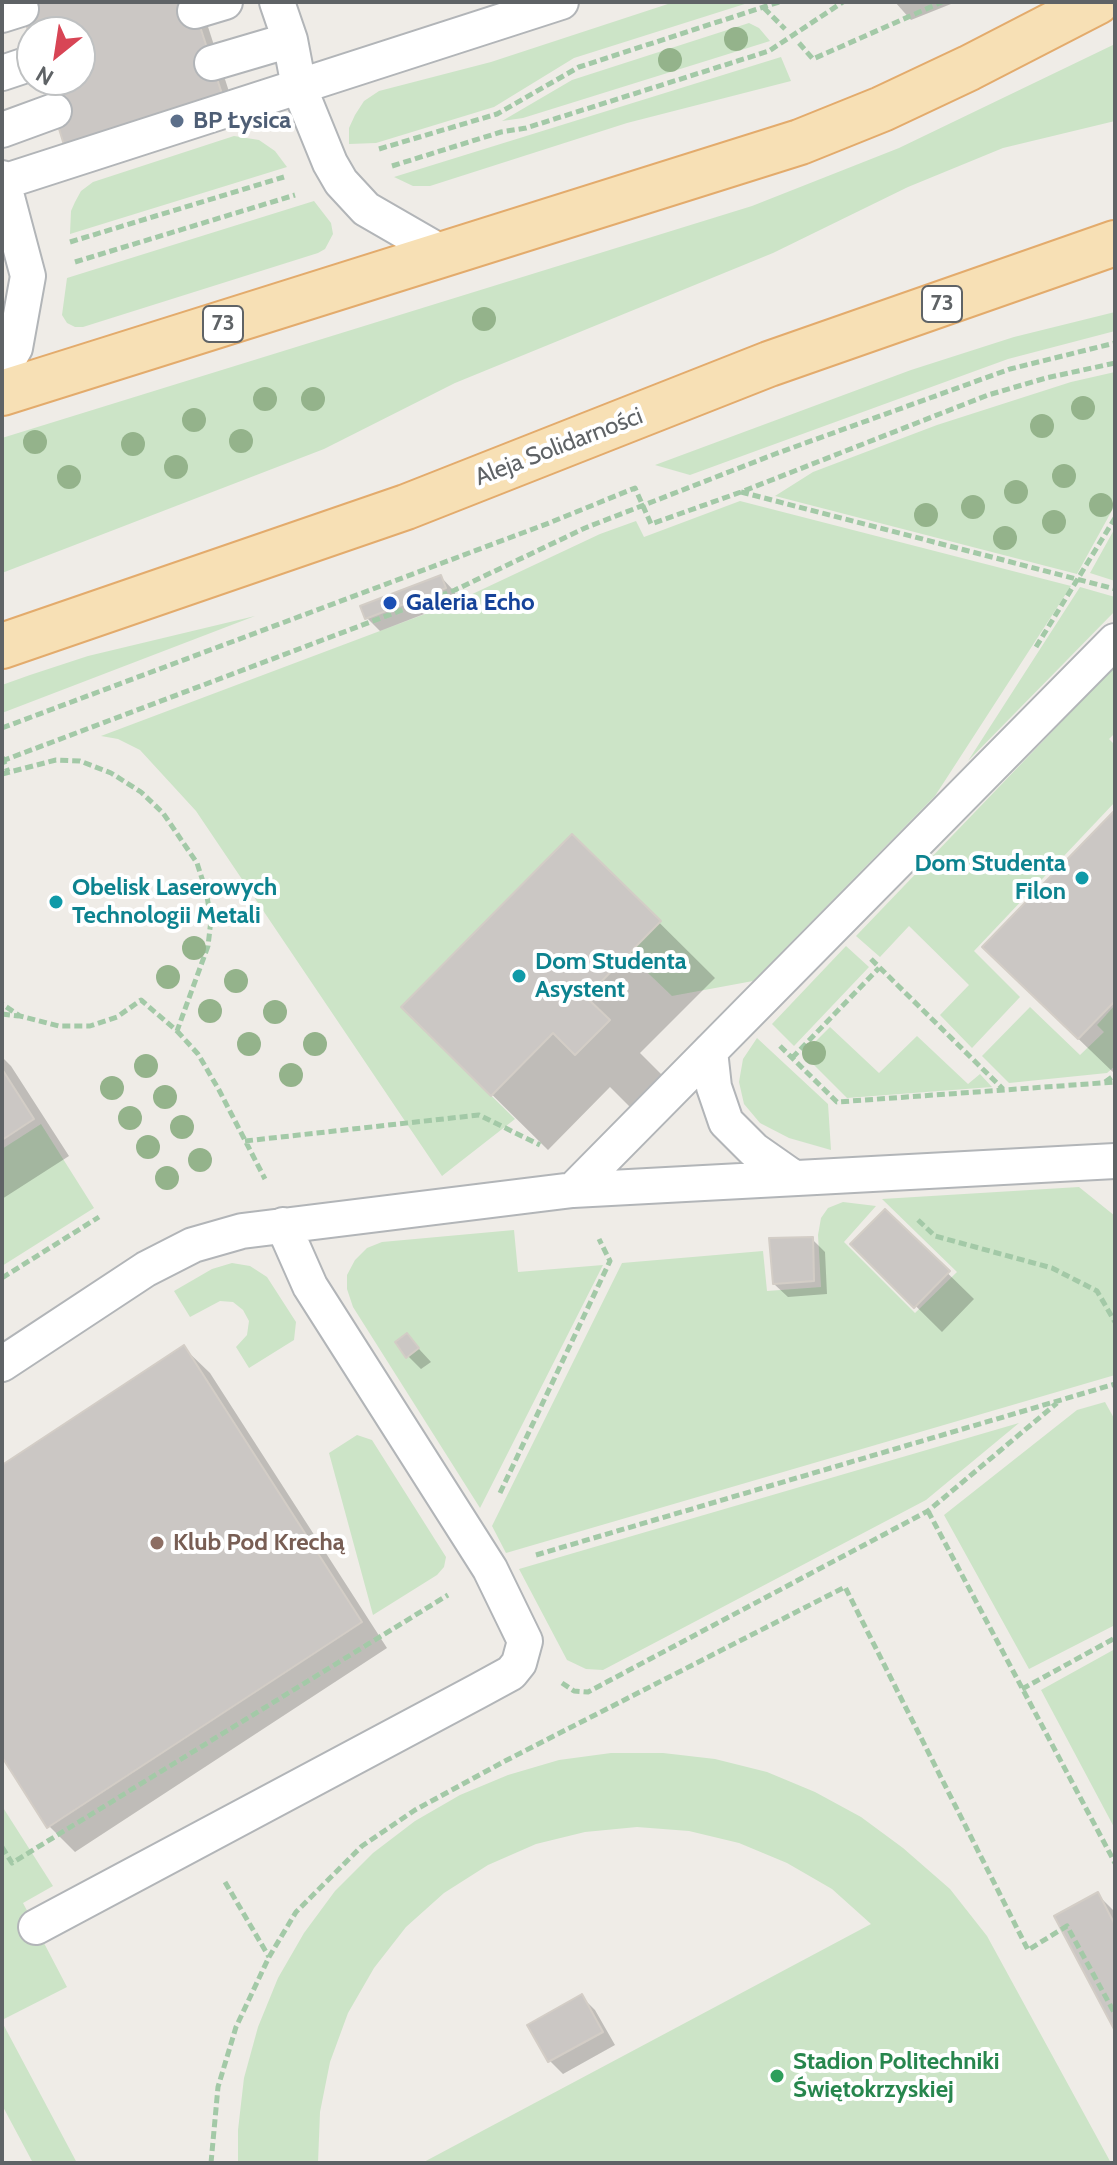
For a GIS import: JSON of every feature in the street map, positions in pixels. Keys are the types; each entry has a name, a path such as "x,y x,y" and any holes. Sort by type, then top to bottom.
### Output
{"main road":[{"name":"73","path":"2,393 800,142 882,109 1097,2"},
{"name":"Aleja Solidarności","path":"2,646 406,507 769,364 1115,243"}],"lane":[{"path":"277,2 290,40 299,87 341,182 366,209 444,254"},
{"path":"2,371 15,348 28,276 3,180 299,87 499,11 561,2"},
{"path":"212,63 290,40"},
{"path":"2,130 54,111"},
{"path":"573,1190 1115,641"},
{"path":"710,1051 714,1087 726,1122 754,1150 794,1178"},
{"path":"2,1364 146,1269 193,1245 242,1231 573,1190 1100,1162 1115,1188"},
{"path":"36,1927 511,1673 519,1663 525,1641 483,1556 310,1286 283,1225"}],"path":[{"path":"378,149 497,114 579,67 779,2"},
{"path":"379,170 501,132 526,128 769,51 843,2"},
{"path":"799,43 813,59 942,2"},
{"path":"764,8 785,29"},
{"path":"70,242 292,174"},
{"path":"71,263 304,193"},
{"path":"177,1031 208,946 211,920 197,863 163,813 141,792 111,773 80,761 56,760 5,773 2,760 455,590 585,528 887,412 1010,369 1115,343"},
{"path":"2,728 635,488 651,524 988,395 1115,363"},
{"path":"741,492 1115,589"},
{"path":"1079,580 1115,518"},
{"path":"835,925 1004,1090"},
{"path":"792,1058 879,968"},
{"path":"2,1014 59,1026 90,1026 117,1017 141,1000 198,1054 266,1182"},
{"path":"2,1004 20,1016"},
{"path":"1105,1083 1115,1075"},
{"path":"866,1175 935,1236 1052,1268 1097,1291 1115,1322"},
{"path":"483,1556 610,1261 573,1190"},
{"path":"2,1278 99,1217"},
{"path":"483,1556 1115,1384"},
{"path":"525,1641 543,1668 559,1682 574,1691 588,1692 928,1511 1061,1400"},
{"path":"928,1511 1115,1863"},
{"path":"211,2163 218,2087 236,2027 269,1957 296,1912 362,1846 415,1810 845,1587 1028,1950 1067,1926 1115,2014"},
{"path":"2,1847 12,1863 442,1599"},
{"path":"1022,1689 1115,1638"},
{"path":"198,1840 269,1957"}],"green space":[{"path":"674,2 751,2 574,58 494,107 376,143 349,144 349,128 355,115 364,101 379,91 491,62"},
{"path":"749,23 759,28 770,41 523,118 502,121 572,80"},
{"path":"1115,44 1115,121 1003,148 908,187 773,253 455,383 324,449 2,573 2,438 752,206 899,148"},
{"path":"781,57 791,81 627,123 430,186 413,186 394,177"},
{"path":"234,136 259,140 275,151 287,167 70,234 71,211 81,191 93,182"},
{"path":"314,201 331,223 333,234 325,249 318,253 83,327 67,323 62,315 67,278"},
{"path":"1115,312 1115,331 1008,359 690,475 655,465 911,370 1014,337"},
{"path":"1115,372 1115,505 1077,574 775,496 813,472 937,425 1071,382"},
{"path":"740,501 1071,586 935,796 753,981 672,996 628,954 660,921 572,834 401,1007 515,1119 442,1176 196,811 140,750 118,739 101,736 449,605 600,534 636,521 644,537"},
{"path":"1115,528 1115,581 1090,573"},
{"path":"1080,587 1115,597 1115,611 968,761"},
{"path":"255,616 2,713 2,685 88,656"},
{"path":"1115,666 1115,733 1109,739 1115,745 1115,802 974,951 1020,997 972,1048 940,1015 969,985 909,926 880,957 856,936"},
{"path":"846,946 869,967 794,1046 772,1024"},
{"path":"1115,1005 1115,1066 1107,1073 1009,1083 982,1056 1030,1007 1080,1055 1104,1032 1097,1025"},
{"path":"830,1027 879,1073 917,1036 968,1084 980,1074 992,1087 847,1098 803,1054"},
{"path":"757,1038 828,1104 831,1150 789,1138 760,1123 744,1104 739,1082 743,1059"},
{"path":"41,1124 94,1208 2,1266 2,1149"},
{"path":"1079,1187 1115,1216 1115,1375 506,1553 492,1526 622,1263 763,1251 767,1291 821,1287 818,1235 821,1218 828,1208 843,1202 876,1206 844,1242 915,1313 957,1272 882,1199"},
{"path":"514,1230 518,1272 603,1265 480,1508 353,1307 347,1289 347,1275 355,1260 367,1248 382,1242"},
{"path":"232,1263 250,1266 267,1277 296,1322 294,1340 249,1368 236,1347 247,1335 249,1321 243,1310 233,1302 220,1301 190,1317 174,1291 212,1269"},
{"path":"1105,1402 1115,1420 1115,1625 1029,1669 944,1515 1077,1410"},
{"path":"1019,1423 926,1500 603,1670 586,1669 567,1660 519,1569"},
{"path":"357,1435 372,1440 446,1557 444,1567 437,1575 373,1615 329,1453"},
{"path":"1115,1649 1115,1829 1041,1690"},
{"path":"611,1753 663,1753 715,1759 767,1772 815,1792 861,1817 903,1848 950,1889 987,1936 1111,2163 422,2163 871,1924 832,1889 787,1863 739,1843 689,1831 637,1827 585,1832 536,1844 488,1865 444,1893 406,1927 374,1968 348,2013 330,2062 320,2112 318,2163 238,2163 244,2078 258,2027 278,1978 304,1933 335,1891 373,1853 415,1821 460,1795 508,1775 559,1760"},
{"path":"2,1806 53,1886 23,1903 67,1987 2,2020"},
{"path":"2,2022 77,2163 33,2163 2,2105"}],"building":[{"path":"19,2 192,2 222,94 64,145 49,96 96,96 96,16 23,16"},
{"path":"441,575 446,588 365,619 360,606"},
{"name":"Dom Studenta Filon","path":"1115,810 1115,1001 1078,1039 982,947"},
{"name":"Dom Studenta Asystent","path":"572,834 661,921 586,997 610,1020 575,1055 553,1033 491,1096 401,1007"},
{"path":"2,1069 34,1119 2,1140"},
{"path":"885,1209 950,1271 914,1308 850,1244"},
{"path":"813,1237 814,1281 773,1284 769,1238"},
{"path":"407,1333 419,1348 406,1358 395,1342"},
{"name":"Klub Pod Krechą","path":"184,1345 362,1622 47,1828 2,1757 2,1465"},
{"path":"1098,1892 1115,1925 1115,2031 1054,1916"},
{"path":"582,1994 603,2032 548,2062 527,2025"}],"place":[{"name":"BP Łysica","path":"177,121"},
{"name":"Galeria Echo","path":"390,603"},
{"name":"Dom Studenta Filon","path":"1082,878"},
{"name":"Obelisk Laserowych Technologii Metali","path":"56,902"},
{"name":"Dom Studenta Asystent","path":"519,976"},
{"name":"Klub Pod Krechą","path":"157,1543"},
{"name":"Stadion Politechniki Świętokrzyskiej","path":"777,2076"}]}
